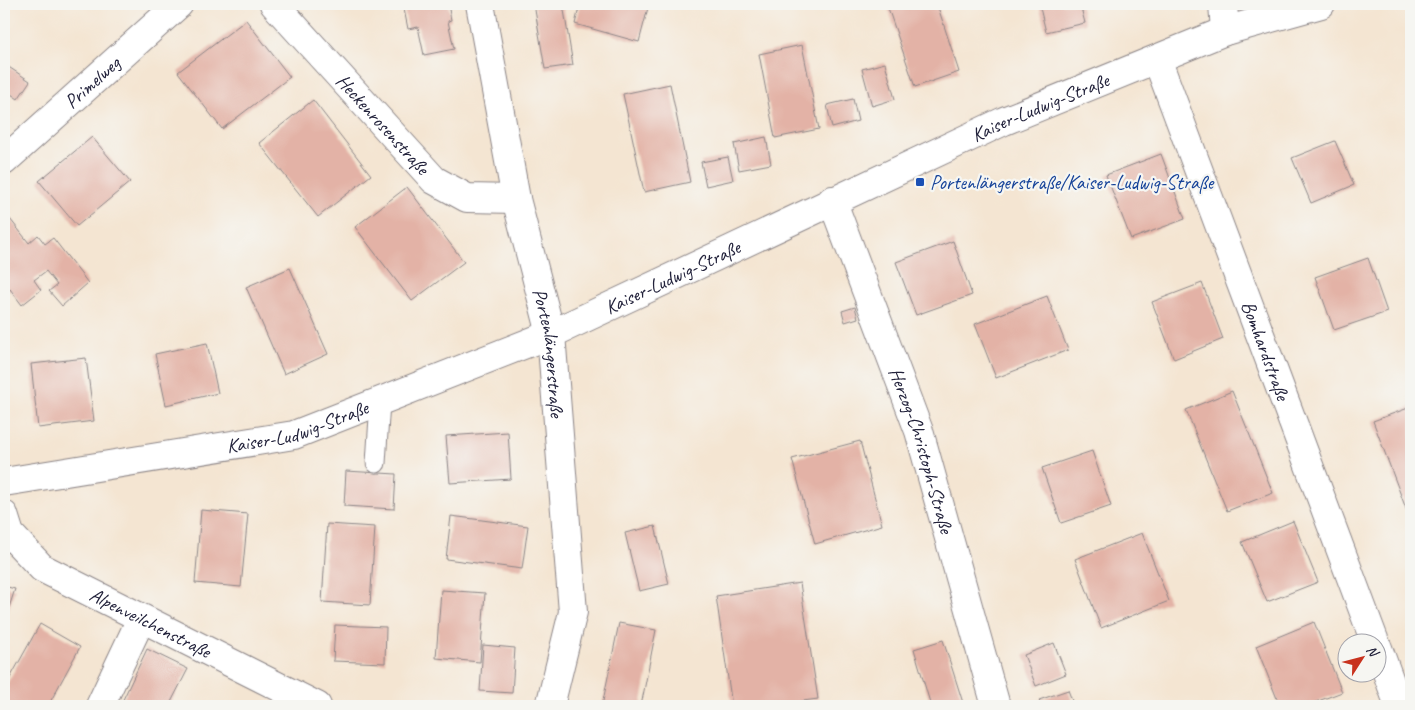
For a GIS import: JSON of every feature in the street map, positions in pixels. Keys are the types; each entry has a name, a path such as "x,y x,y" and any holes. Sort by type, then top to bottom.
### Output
{"street":[{"name":"Primelweg","path":"4,161 178,4"},
{"name":"Heckenrosenstraße","path":"274,4 434,180 466,198 516,199"},
{"name":"Portenlängerstraße","path":"480,4 516,199 551,334 573,612 550,706"},
{"path":"1223,4 1225,31"},
{"name":"Kaiser-Ludwig-Straße","path":"4,482 294,436 551,334 832,200 1004,121 1225,31 1320,4"},
{"name":"Bomhardstraße","path":"1157,59 1371,632"},
{"name":"Herzog-Christoph-Straße","path":"832,200 919,431 996,706"},
{"name":"Alpenveilchenstraße","path":"4,515 10,534 42,568 317,706"},
{"path":"100,706 141,619"},
{"path":"1388,676 1399,706"}],"lane":[{"path":"376,463 380,402"}],"building":[{"path":"403,4 448,4 451,20 448,21 454,49 424,55 418,27 408,29"},
{"path":"534,4 563,4 573,65 545,69"},
{"path":"580,4 649,4 639,42 575,24"},
{"path":"937,4 959,72 915,87 887,5"},
{"path":"1039,4 1080,4 1085,23 1046,32"},
{"path":"246,20 290,77 222,129 178,72"},
{"path":"802,45 819,129 775,138 759,54"},
{"path":"885,63 895,99 872,106 862,69"},
{"path":"4,64 30,81 18,99 4,89"},
{"path":"670,84 690,182 644,192 623,94"},
{"path":"853,99 858,121 832,128 827,105"},
{"path":"313,100 371,175 318,217 259,143"},
{"path":"92,137 130,182 77,226 39,181"},
{"path":"766,137 771,164 739,170 734,144"},
{"path":"1335,141 1354,185 1311,203 1292,158"},
{"path":"1161,154 1185,219 1131,239 1106,175"},
{"path":"728,157 733,180 706,186 701,162"},
{"path":"407,187 464,262 412,301 355,227"},
{"path":"10,219 29,243 38,235 45,244 53,238 88,283 62,306 49,291 57,285 46,271 34,280 41,290 22,305 10,289 4,295 4,224"},
{"path":"953,241 972,295 916,315 896,262"},
{"path":"1368,258 1387,312 1334,330 1315,277"},
{"path":"290,268 328,354 284,374 246,287"},
{"path":"1202,283 1223,339 1174,359 1152,302"},
{"path":"1047,296 1068,350 996,378 975,324"},
{"path":"855,307 858,318 845,322 842,311"},
{"path":"207,343 218,393 166,405 155,354"},
{"path":"86,358 94,421 38,428 31,364"},
{"path":"1232,391 1273,493 1227,511 1186,410"},
{"path":"1411,407 1411,522 1373,421"},
{"path":"508,432 511,479 450,483 446,436"},
{"path":"860,441 882,525 815,544 792,459"},
{"path":"1092,451 1111,506 1061,523 1042,468"},
{"path":"346,471 396,474 394,509 344,506"},
{"path":"201,510 248,514 241,587 195,583"},
{"path":"451,516 528,526 522,569 446,559"},
{"path":"1293,521 1318,582 1267,602 1242,542"},
{"path":"327,524 375,527 370,605 322,602"},
{"path":"655,526 669,584 639,591 625,533"},
{"path":"1142,533 1169,601 1101,628 1075,559"},
{"path":"800,583 818,699 766,706 732,706 716,596"},
{"path":"4,586 15,589 4,623"},
{"path":"441,590 485,593 480,662 436,658"},
{"path":"1314,622 1342,692 1305,706 1280,706 1256,646"},
{"path":"619,623 656,630 641,706 602,706"},
{"path":"40,624 80,647 48,706 4,706 4,689"},
{"path":"335,625 386,627 385,663 333,661"},
{"path":"943,640 964,706 931,706 914,649"},
{"path":"1054,643 1066,674 1036,686 1024,655"},
{"path":"483,645 515,648 512,693 480,691"},
{"path":"147,649 188,669 169,706 120,706"},
{"path":"1068,690 1074,706 1041,706 1039,700"}],"place":[{"name":"Portenlängerstraße/Kaiser-Ludwig-Straße","path":"920,182"}]}
